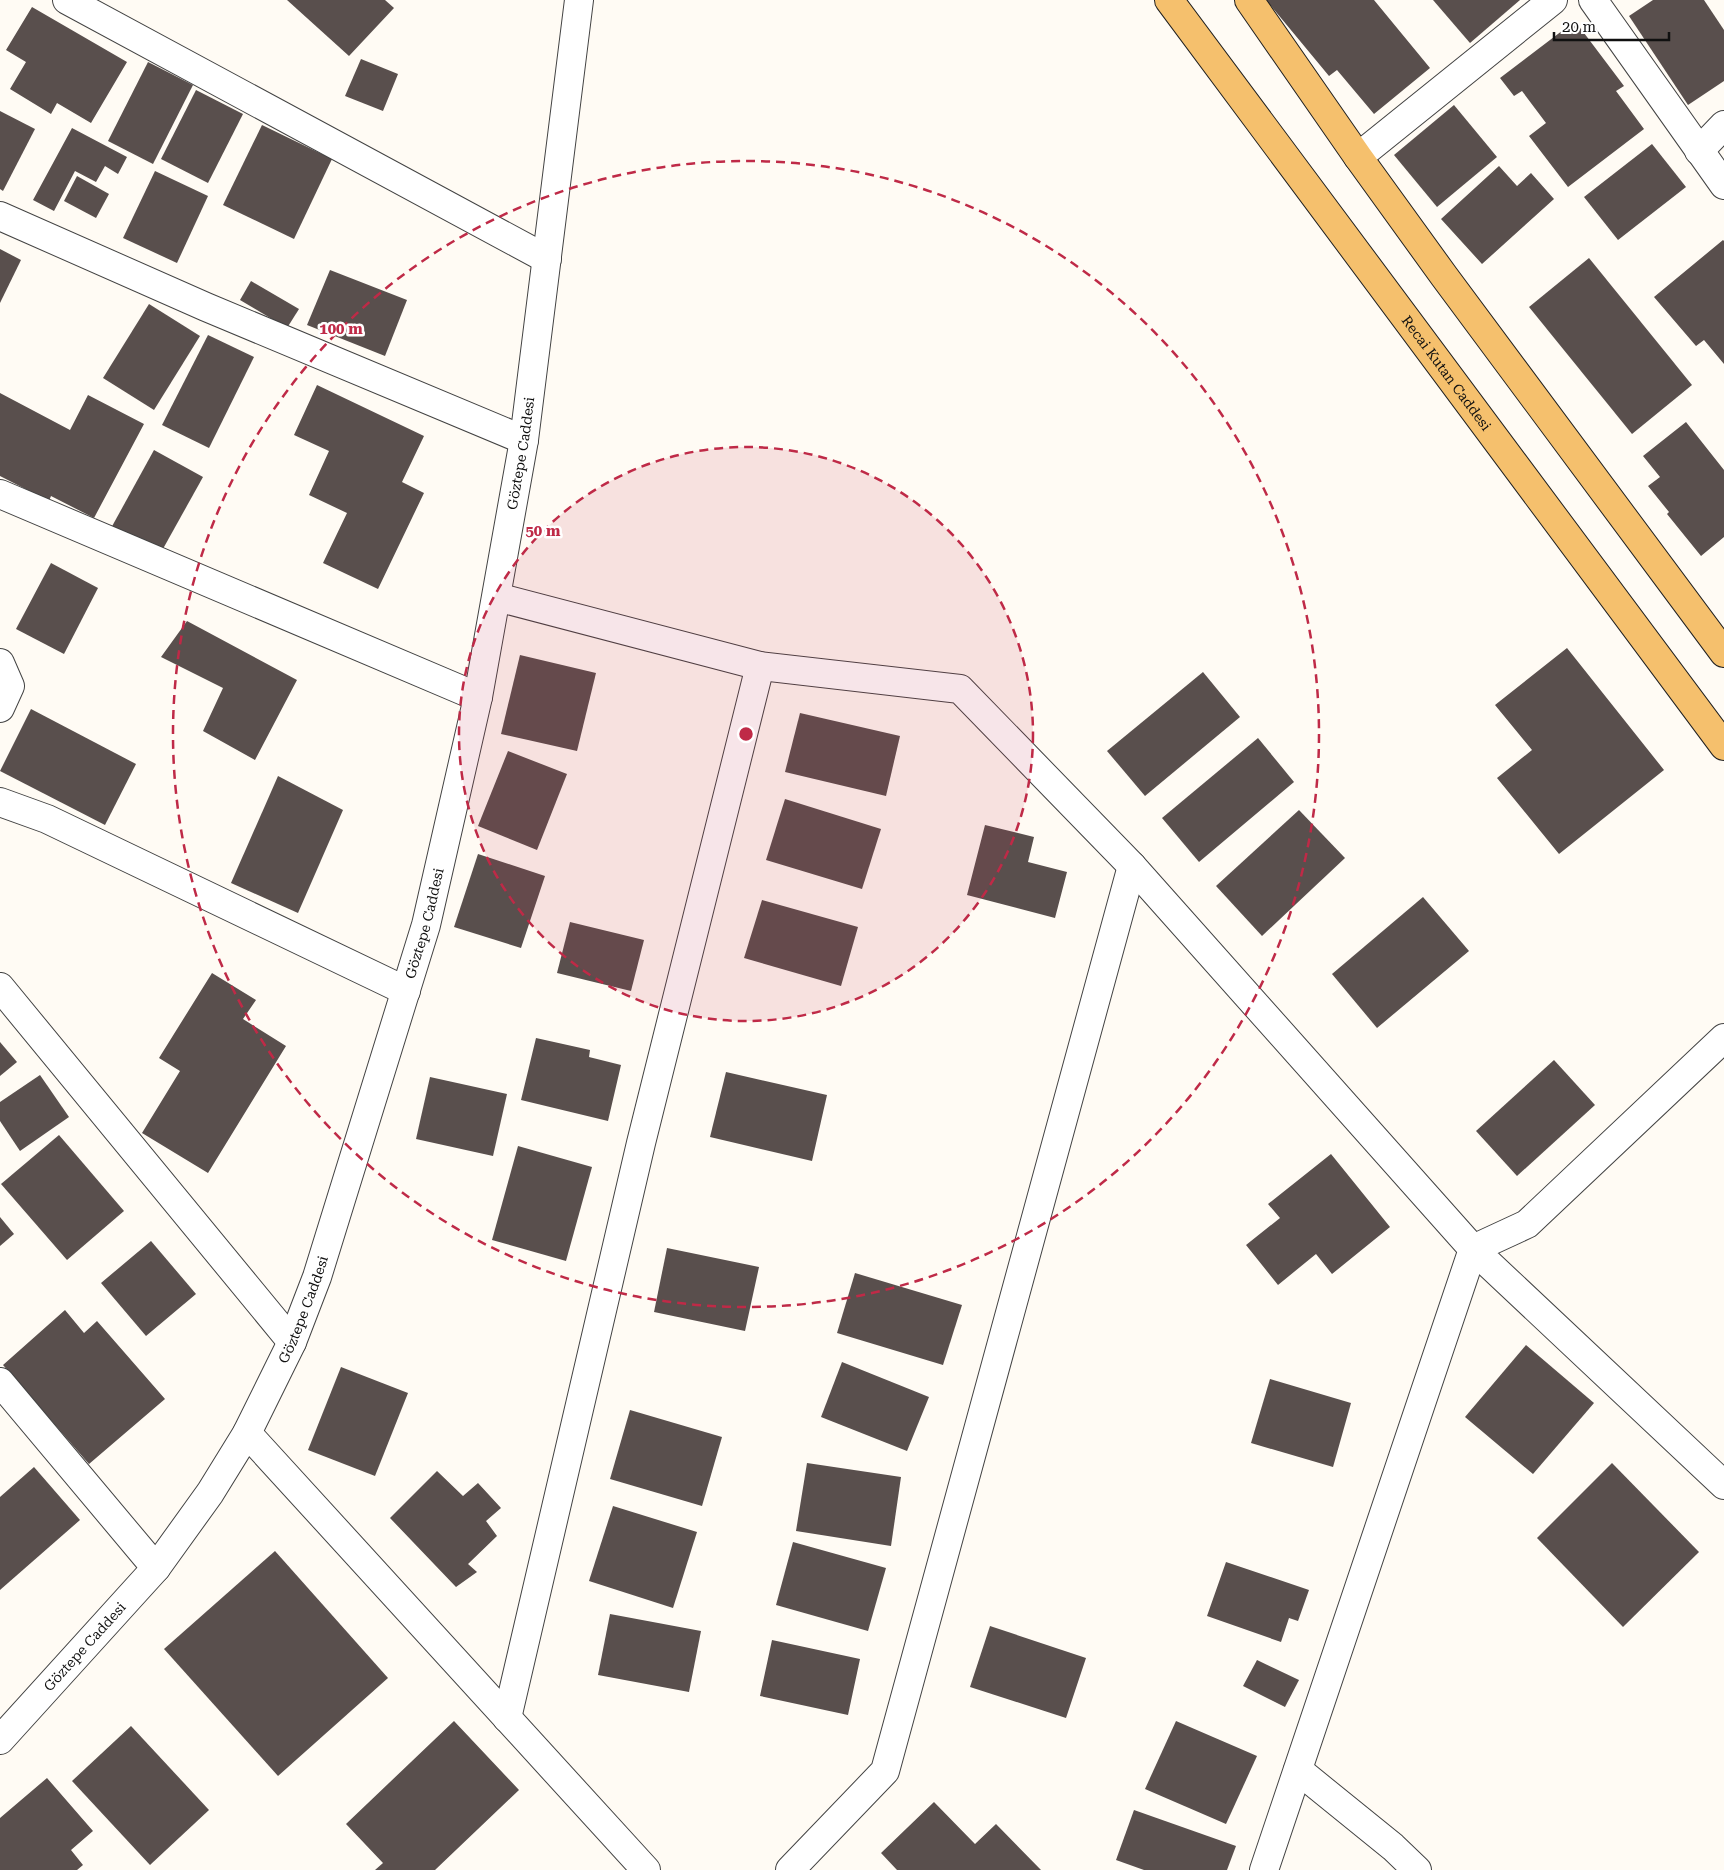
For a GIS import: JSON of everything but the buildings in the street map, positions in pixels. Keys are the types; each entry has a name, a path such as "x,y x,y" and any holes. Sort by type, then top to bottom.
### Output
{"main road":[{"name":"Recai Kutan Caddesi","path":"1169,0 1724,746"},
{"path":"1249,0 1358,158 1461,300 1724,653"}],"street":[{"path":"67,0 547,259"},
{"name":"Göztepe Caddesi","path":"0,1740 156,1568 210,1493 246,1433 292,1342 317,1277 426,925 478,697 524,440 579,0"},
{"path":"1358,158 1554,0"},
{"path":"1593,0 1724,185"},
{"path":"1699,151 1724,125"},
{"path":"0,216 206,307 524,440"},
{"path":"0,494 478,697"},
{"path":"497,597 760,666 960,689 1132,866 1474,1249 1724,1485"},
{"path":"0,664 10,686 0,708"},
{"path":"507,1718 641,1143 760,666"},
{"path":"0,802 46,819 406,991"},
{"path":"790,1870 886,1771 1132,866"},
{"path":"0,987 292,1342"},
{"path":"1264,1870 1474,1249 1527,1224 1724,1038"},
{"path":"0,1382 156,1568"},
{"path":"246,1433 646,1870"},
{"path":"1298,1770 1394,1848 1417,1870"}]}
